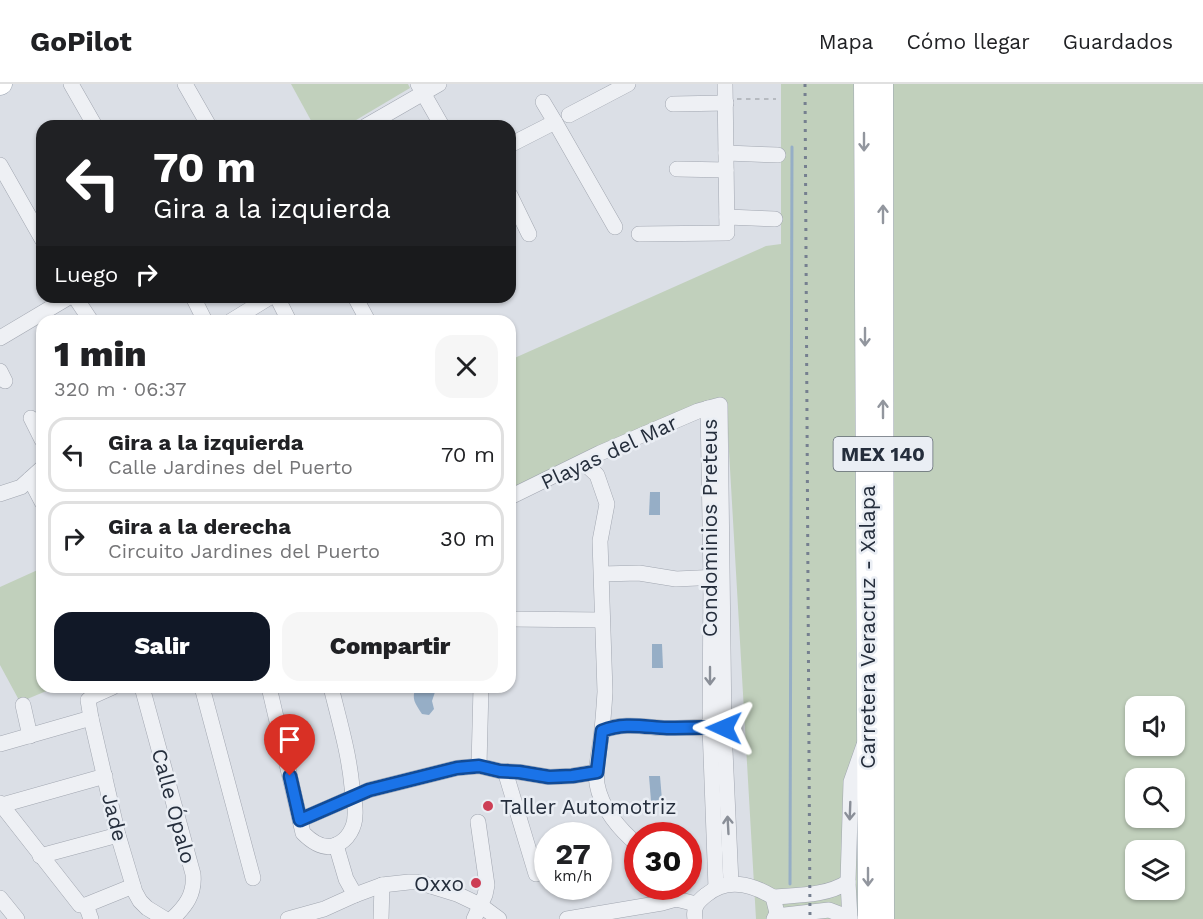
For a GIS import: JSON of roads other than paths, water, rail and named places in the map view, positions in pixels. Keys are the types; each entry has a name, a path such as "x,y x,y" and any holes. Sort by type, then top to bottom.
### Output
{"main road":[{"name":"Carretera Veracruz - Xalapa","path":"864,84 868,919"},
{"name":"Carretera Veracruz - Xalapa","path":"884,84 884,919"}],"street":[{"path":"70,84 91,120"},
{"path":"185,84 206,120"},
{"path":"375,120 420,88 439,84"},
{"path":"516,143 628,84"},
{"path":"420,88 439,120"},
{"path":"639,234 727,233 725,96 673,104"},
{"path":"543,102 562,118 615,227"},
{"path":"726,153 778,155"},
{"path":"0,165 36,228"},
{"path":"676,169 726,170"},
{"path":"516,207 529,234"},
{"path":"727,217 775,219"},
{"path":"39,315 59,303"},
{"path":"241,315 260,303"},
{"path":"0,338 36,317"},
{"name":"Playas del Mar","path":"516,494 598,454 708,408"},
{"name":"Condominios Preteus","path":"708,408 717,577 717,728 723,886"},
{"path":"31,418 36,428"},
{"path":"583,462 597,476 607,504 600,541 605,692 597,786 608,811 624,832"},
{"path":"0,494 21,487 36,474"},
{"path":"30,479 36,490"},
{"path":"602,574 639,573 676,579 717,577"},
{"path":"516,619 602,620"},
{"name":"Calle Ópalo","path":"144,693 194,882 189,900 172,919"},
{"path":"204,693 253,878"},
{"path":"270,693 303,834 310,841 328,846 336,845 344,840 353,827 355,815 352,779 332,693"},
{"path":"479,766 481,693"},
{"name":"Jade","path":"90,695 91,718 118,835 133,886 140,901 153,913 165,919"},
{"path":"23,705 30,736"},
{"path":"0,744 91,718"},
{"path":"602,731 628,725 717,728"},
{"path":"773,897 776,907 775,918 829,910 850,919 848,882 851,782 867,734"},
{"path":"300,820 380,787 457,768 479,766 549,777 597,772"},
{"path":"505,771 534,867"},
{"path":"105,776 1,804 77,903 89,912 133,886"},
{"path":"477,912 485,896 487,885 478,822"},
{"path":"40,856 118,835"},
{"path":"336,845 346,879 355,895"},
{"path":"288,919 324,909 382,885 418,882 458,894 477,912 499,919"},
{"path":"683,900 696,911 723,886 753,886 773,897 823,893 848,882"},
{"path":"382,885 380,919 390,919"},
{"path":"0,898 17,919"},
{"path":"567,919 662,903 666,900"}],"water":[{"path":"650,492 660,492 660,515 649,515"},
{"path":"652,644 662,644 663,668 652,668"},
{"path":"414,693 435,693 432,701 434,709 429,715 422,714"},
{"path":"649,776 660,776 662,800 651,801"}],"waterway":[{"path":"790,884 792,147"}],"railway":[{"path":"805,84 810,919"}],"place":[{"name":"Taller Automotriz","path":"488,806"},
{"name":"Oxxo","path":"476,883"}]}
